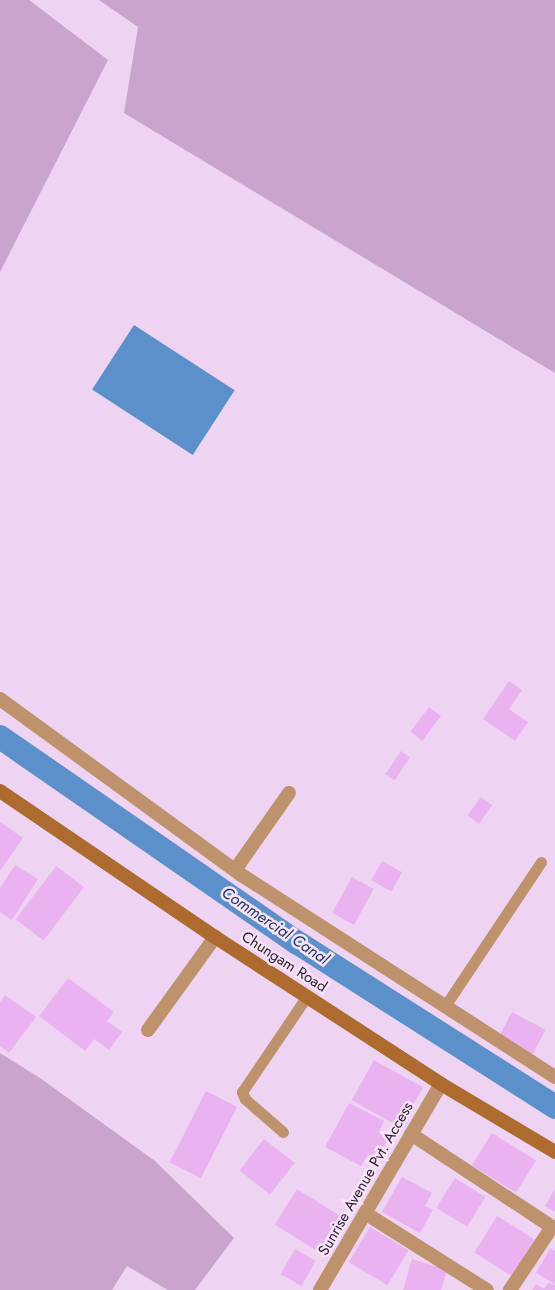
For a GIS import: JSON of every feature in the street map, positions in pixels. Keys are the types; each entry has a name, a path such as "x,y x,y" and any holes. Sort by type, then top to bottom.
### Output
{"main road":[{"name":"Chungam Road","path":"0,791 215,937 441,1084 555,1152"}],"street":[{"path":"0,699 235,870 555,1078"},
{"path":"235,870 288,793"},
{"path":"148,1030 215,937"},
{"name":"Sunrise Avenue Pvt. Access","path":"320,1290 441,1084"},
{"path":"411,1134 552,1227 510,1290"},
{"path":"365,1213 487,1290"}],"lane":[{"path":"445,1006 541,862"},
{"path":"284,1132 245,1099 242,1092 307,996"}],"shaded area":[{"path":"0,0 29,0 108,60 0,272"},
{"path":"99,0 555,0 555,373 124,113 138,27"},
{"path":"0,1053 40,1078 155,1161 234,1238 195,1290 168,1290 127,1266 112,1290 0,1290"}],"water":[{"path":"134,325 235,390 193,455 92,390"}],"building":[{"path":"509,681 522,690 509,709 528,722 515,741 483,719"},
{"path":"429,707 441,716 422,741 410,732"},
{"path":"401,751 410,757 394,780 385,774"},
{"path":"481,797 492,805 479,824 467,816"},
{"path":"0,822 23,838 0,871"},
{"path":"382,861 402,872 391,891 371,880"},
{"path":"15,865 38,879 12,920 0,912 0,888"},
{"path":"56,866 84,887 44,941 16,920"},
{"path":"352,877 374,889 354,925 332,913"},
{"path":"68,978 114,1012 107,1021 122,1032 109,1050 94,1039 85,1051 39,1016"},
{"path":"5,995 36,1017 9,1053 0,1046 0,1002"},
{"path":"512,1012 546,1030 531,1056 498,1038"},
{"path":"374,1060 423,1087 401,1127 352,1100"},
{"path":"206,1091 237,1107 201,1178 170,1162"},
{"path":"349,1103 384,1121 379,1132 389,1137 377,1159 368,1154 361,1166 325,1147"},
{"path":"492,1133 536,1161 516,1193 472,1165"},
{"path":"264,1139 295,1163 270,1195 239,1171"},
{"path":"402,1177 432,1193 425,1206 433,1210 420,1233 382,1212"},
{"path":"455,1178 486,1197 467,1227 436,1208"},
{"path":"297,1189 340,1216 318,1252 275,1225"},
{"path":"555,1189 555,1212 545,1206"},
{"path":"497,1216 535,1240 512,1276 474,1252"},
{"path":"370,1227 409,1250 387,1285 349,1262"},
{"path":"550,1248 555,1251 555,1284 536,1273"},
{"path":"295,1249 316,1261 301,1286 280,1274"},
{"path":"412,1259 447,1270 441,1290 403,1290"},
{"path":"548,1283 555,1285 555,1290 532,1290 536,1284 544,1289"}],"waterway":[{"name":"Commercial Canal","path":"0,737 298,943 555,1107"}]}
